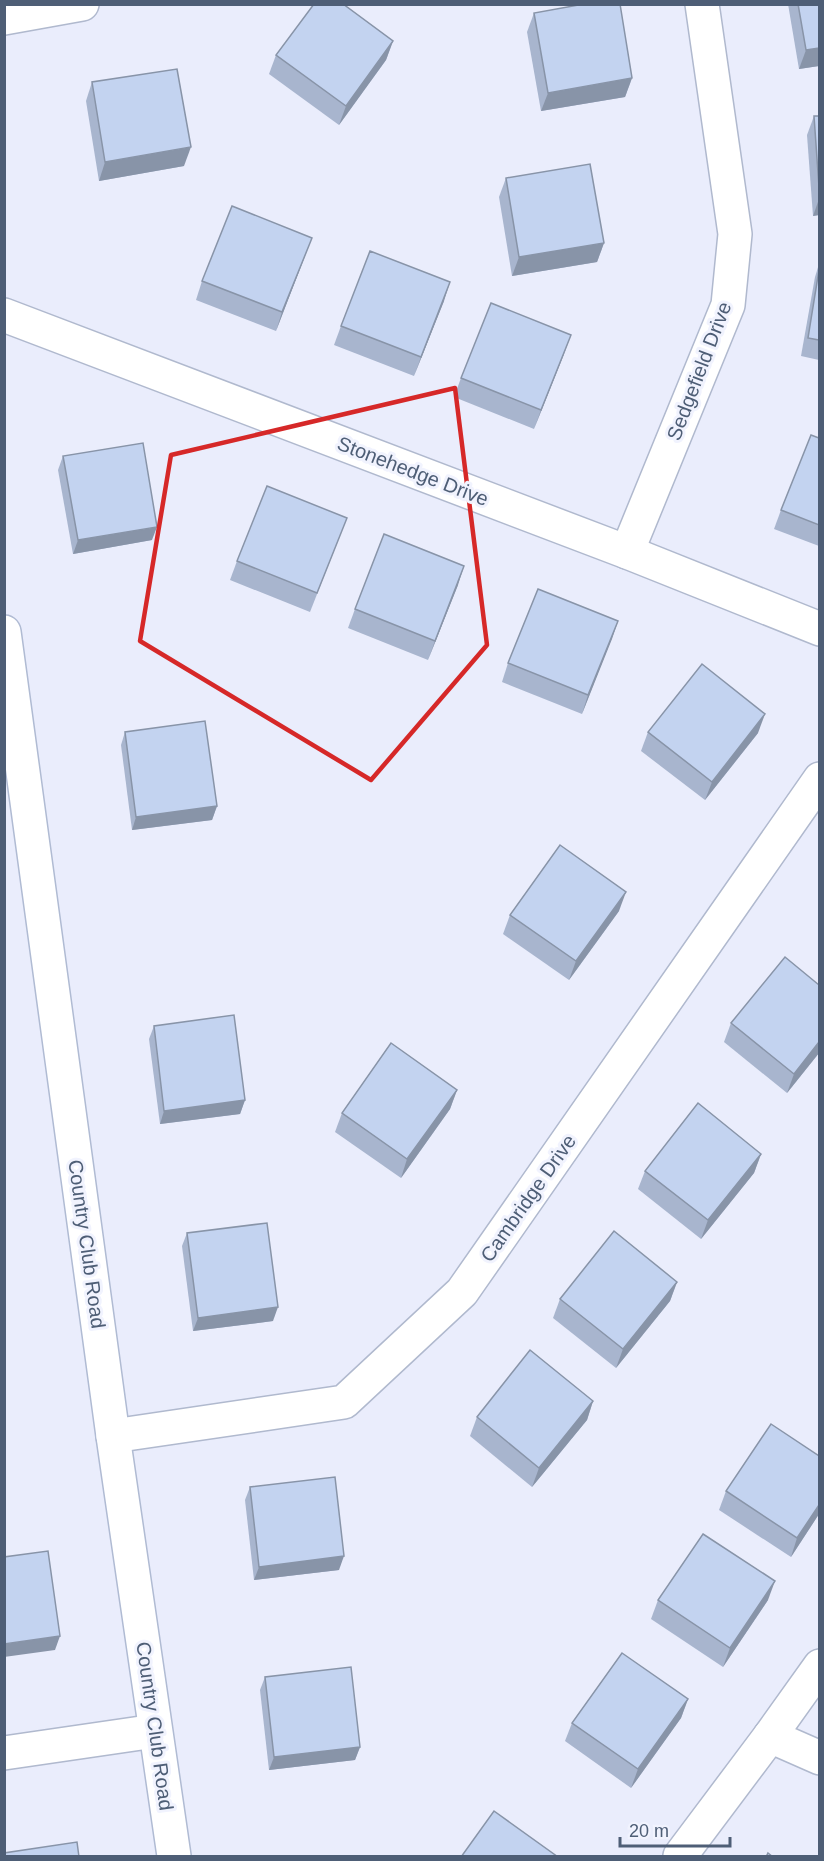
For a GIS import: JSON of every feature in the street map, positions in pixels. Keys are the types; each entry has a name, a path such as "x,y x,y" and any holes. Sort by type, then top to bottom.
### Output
{"street":[{"path":"4,18 82,4"},
{"name":"Sedgefield Drive","path":"627,552 728,305 735,234 702,4"},
{"name":"Stonehedge Drive","path":"4,315 627,552 819,629"},
{"name":"Country Club Road","path":"4,632 8,679 113,1436 174,1857"},
{"name":"Cambridge Drive","path":"113,1436 344,1402 462,1292 819,779"},
{"path":"680,1857 819,1666"},
{"path":"4,1753 155,1731"},
{"path":"770,1736 819,1758"}],"highlighted area":[{"path":"455,388 487,645 371,780 140,641 171,455"}],"building":[{"path":"314,4 343,4 393,41 346,106 276,55"},
{"path":"584,4 620,4 632,78 548,93 534,13"},
{"path":"798,4 819,4 819,48 806,50"},
{"path":"177,69 191,147 105,162 92,82"},
{"path":"814,116 819,116 819,187"},
{"path":"590,164 604,243 519,257 506,178"},
{"path":"232,206 312,238 282,312 202,281"},
{"path":"370,251 450,282 421,357 341,326"},
{"path":"819,270 819,340 808,338"},
{"path":"491,303 571,335 541,410 461,378"},
{"path":"811,435 819,438 819,525 781,510"},
{"path":"143,443 157,527 78,540 63,456"},
{"path":"267,486 347,518 317,593 237,561"},
{"path":"384,534 464,566 435,641 355,609"},
{"path":"538,589 618,621 588,695 508,663"},
{"path":"702,664 765,714 712,782 648,732"},
{"path":"205,721 217,806 136,817 125,732"},
{"path":"560,845 626,892 576,961 510,915"},
{"path":"785,957 819,985 819,1042 794,1074 731,1023"},
{"path":"234,1015 245,1100 164,1111 154,1026"},
{"path":"391,1043 457,1090 407,1159 342,1113"},
{"path":"698,1103 761,1154 708,1220 645,1171"},
{"path":"267,1223 278,1307 198,1318 187,1233"},
{"path":"614,1231 677,1282 623,1349 560,1299"},
{"path":"530,1350 593,1401 539,1468 477,1417"},
{"path":"771,1424 819,1456 819,1505 797,1538 726,1491"},
{"path":"335,1477 344,1556 259,1567 250,1487"},
{"path":"703,1534 775,1581 730,1648 658,1600"},
{"path":"48,1551 60,1636 4,1644 4,1557"},
{"path":"622,1653 688,1699 638,1769 572,1723"},
{"path":"351,1667 360,1747 274,1757 265,1677"},
{"path":"494,1811 558,1857 461,1857"},
{"path":"77,1842 79,1857 4,1857 4,1853"}]}
